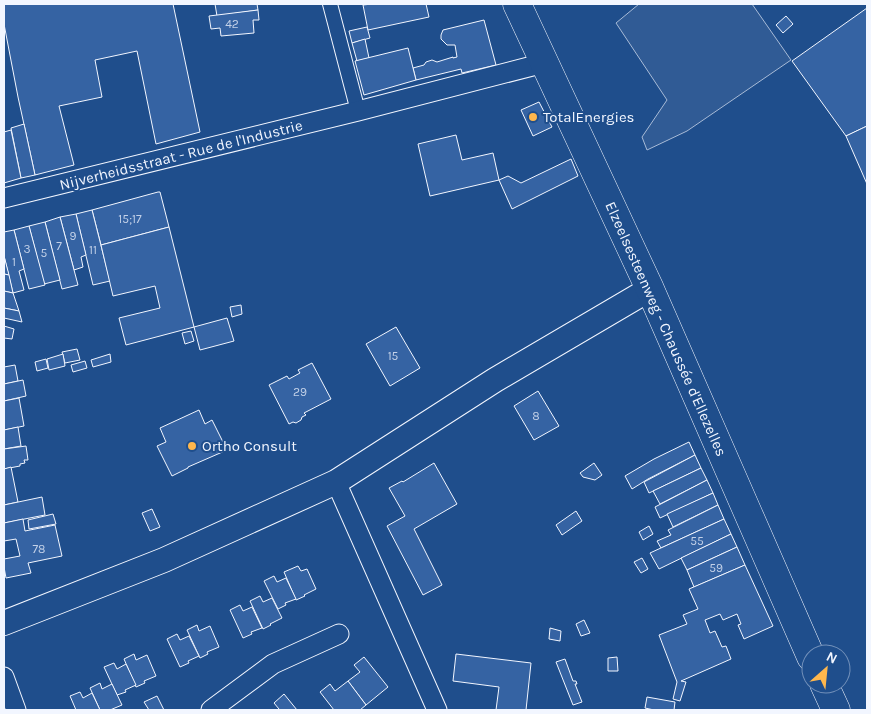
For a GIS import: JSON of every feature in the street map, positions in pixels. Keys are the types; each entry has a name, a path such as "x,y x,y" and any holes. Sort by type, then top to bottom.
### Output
{"main road":[{"name":"Elzeelsesteenweg - Chaussée d'Ellezelles","path":"517,4 650,290 805,644"},
{"path":"829,694 836,710"}],"street":[{"path":"330,4 358,111"},
{"name":"Nijverheidsstraat - Rue de l'Industrie","path":"4,198 544,63"},
{"path":"4,624 164,560 336,482 495,380 650,290"},
{"path":"336,482 437,710"},
{"path":"211,710 273,664 339,634"},
{"path":"4,677 16,710"}],"shaded area":[{"path":"639,4 752,4 791,60 687,131 647,150 642,137 667,100 616,23"}],"building":[{"path":"4,4 173,4 200,132 156,144 137,51 95,60 102,97 59,106 74,165 35,175 4,24"},
{"path":"215,4 257,4 258,10 217,16"},
{"path":"426,4 429,17 368,30 363,5"},
{"path":"867,8 867,126 846,136 792,61"},
{"path":"258,10 259,20 253,20 254,33 221,36 220,28 211,29 209,16"},
{"path":"786,16 793,24 783,33 776,25"},
{"path":"484,20 496,65 462,73 461,69 416,80 413,68 424,65 432,60 437,62 457,57 455,45 447,45 441,39 443,30"},
{"path":"367,27 370,38 352,43 349,31"},
{"path":"365,39 369,58 357,61 352,43"},
{"path":"408,48 416,80 364,95 355,61"},
{"path":"539,102 552,127 533,136 521,110"},
{"path":"24,124 35,175 21,178 11,128"},
{"path":"867,126 867,184 846,136"},
{"path":"11,130 21,178 4,183 4,132"},
{"path":"456,135 462,160 493,153 499,180 430,196 418,144"},
{"path":"571,159 578,176 512,209 499,180 508,176 521,183"},
{"path":"160,192 169,227 101,245 92,210"},
{"path":"92,210 110,281 93,285 76,214"},
{"path":"76,214 86,255 81,257 83,267 74,270 60,217"},
{"path":"60,217 78,285 62,289 45,222"},
{"path":"45,222 60,280 44,284 29,226"},
{"path":"29,226 45,285 29,289 14,230"},
{"path":"169,227 194,327 126,345 119,318 160,308 155,286 113,296 101,245"},
{"path":"14,230 24,269 19,271 24,290 13,293 4,256 4,232"},
{"path":"4,256 9,275 4,274"},
{"path":"4,274 9,275 13,293 4,291"},
{"path":"4,291 13,293 19,311 4,308"},
{"path":"241,305 242,314 232,317 230,307"},
{"path":"4,308 19,311 22,322 4,318"},
{"path":"227,318 234,341 200,350 194,327"},
{"path":"4,326 14,329 12,339 4,338"},
{"path":"396,327 420,368 390,386 366,344"},
{"path":"191,331 194,341 185,344 182,333"},
{"path":"77,349 80,360 65,363 62,352"},
{"path":"63,354 65,366 49,370 47,359"},
{"path":"110,354 111,362 93,367 91,360"},
{"path":"46,359 48,368 37,371 35,362"},
{"path":"85,361 87,368 73,372 71,365"},
{"path":"312,363 331,399 304,413 306,415 296,423 289,424 269,385 287,376 289,379 300,373 298,370"},
{"path":"15,365 18,381 4,384 4,367"},
{"path":"23,380 26,396 4,401 4,384"},
{"path":"538,391 559,426 534,440 514,406"},
{"path":"19,398 24,426 4,430 4,401"},
{"path":"199,410 205,424 212,420 227,450 172,476 157,446 166,442 160,428"},
{"path":"18,427 21,446 4,449 4,430"},
{"path":"689,442 695,455 632,489 625,476"},
{"path":"26,446 28,460 24,460 25,463 20,464 20,466 4,469 4,449"},
{"path":"695,455 701,468 649,493 644,482"},
{"path":"434,463 457,504 414,529 442,585 423,595 387,526 405,516 389,488 403,482"},
{"path":"594,463 602,475 595,480 583,477 580,473"},
{"path":"11,467 18,502 4,505 4,469"},
{"path":"701,468 707,480 660,504 653,491"},
{"path":"707,480 713,493 660,518 655,507"},
{"path":"713,493 718,505 673,527 667,514"},
{"path":"42,497 45,515 4,523 4,505"},
{"path":"718,505 724,519 661,548 657,541 671,535 668,530"},
{"path":"152,509 160,527 150,531 142,513"},
{"path":"576,511 582,521 562,535 556,525"},
{"path":"53,514 56,524 29,529 28,520"},
{"path":"23,519 25,531 55,525 62,556 28,563 31,573 6,578 4,559 20,556 16,539 4,541 4,523"},
{"path":"724,519 731,534 659,569 650,553"},
{"path":"649,526 653,534 643,540 639,532"},
{"path":"731,534 737,547 687,570 681,558"},
{"path":"737,547 745,565 694,587 687,570"},
{"path":"642,558 648,569 641,573 634,562"},
{"path":"745,565 773,626 744,639 738,625 741,624 737,614 723,620 720,614 705,620 710,633 715,631 722,647 726,646 731,659 681,681 686,682 680,701 673,699 677,682 659,635 687,624 683,615 698,609 689,589"},
{"path":"298,566 301,571 307,569 316,589 296,600 284,572"},
{"path":"274,576 277,582 286,578 296,599 285,603 286,605 278,609 264,581"},
{"path":"260,596 263,602 272,598 282,618 263,629 250,601"},
{"path":"240,605 243,611 252,607 262,628 251,632 252,634 243,638 230,610"},
{"path":"584,620 590,633 581,636 576,624"},
{"path":"197,625 199,631 210,626 219,647 207,652 208,654 200,658 187,630"},
{"path":"550,628 561,631 560,641 549,639"},
{"path":"177,634 180,640 189,636 199,656 180,667 167,639"},
{"path":"134,654 136,660 147,655 156,676 136,687 124,659"},
{"path":"456,654 531,663 526,710 496,710 499,687 453,681"},
{"path":"364,657 388,687 366,705 348,681 360,672 354,665"},
{"path":"617,657 618,671 608,671 608,658"},
{"path":"565,659 573,681 576,681 577,684 575,684 582,702 573,705 556,662"},
{"path":"114,663 117,669 126,664 136,685 125,690 126,692 117,695 104,667"},
{"path":"348,681 366,705 360,710 334,710 320,692 330,684 335,691"},
{"path":"100,683 102,689 112,684 122,705 110,710 100,710 90,688"},
{"path":"80,692 83,698 92,693 100,710 76,710 70,696"},
{"path":"284,694 297,710 278,710 274,703"},
{"path":"157,696 164,710 149,710 144,702"},
{"path":"647,697 675,702 674,710 645,708"}],"place":[{"name":"TotalEnergies","path":"533,117"},
{"name":"Ortho Consult","path":"192,446"}]}
